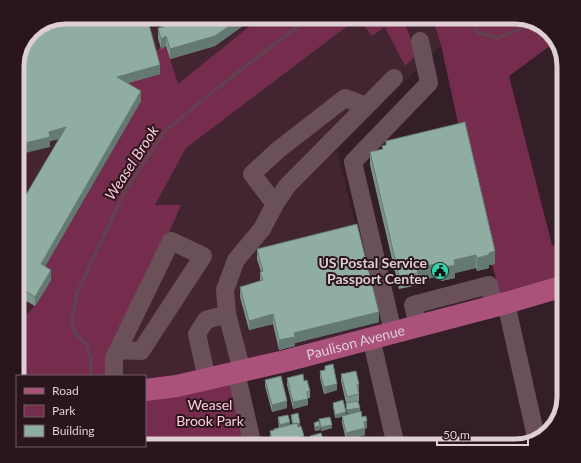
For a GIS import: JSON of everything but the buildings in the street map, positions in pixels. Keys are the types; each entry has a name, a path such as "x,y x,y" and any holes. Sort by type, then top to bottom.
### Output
{"main road":[{"name":"Paulison Avenue","path":"146,390 177,386 239,372 418,326 557,288"}],"street":[{"path":"393,332 353,162 428,83 420,41"},
{"path":"252,439 227,314 226,290 236,260 262,229 275,204 287,186 394,78"},
{"path":"275,204 252,174 278,150 345,98 366,106"},
{"path":"114,375 114,358 171,241 203,256 141,351 118,350"},
{"path":"500,304 535,434"},
{"path":"207,379 197,334 206,320 227,314"},
{"path":"371,338 394,439"}],"shaded area":[{"path":"60,24 434,24 441,45 337,150 380,325 279,350 173,379 146,381 146,375 24,374 25,54"}],"green space":[{"path":"252,24 350,24 186,148 155,205 181,205 112,364 111,375 24,375 24,317 35,306 51,280 41,274 141,101 117,86 153,51 166,46 178,84"},
{"path":"363,24 405,24 417,54 405,66 385,27 372,36"},
{"path":"434,24 524,25 529,26 543,34 551,45 509,76 552,245 557,248 557,287 502,304 467,164 441,45"},
{"name":"Weasel Brook Park","path":"236,372 248,439 146,439 146,390"}],"waterway":[{"name":"Weasel Brook","path":"91,375 91,358 86,344 75,333 72,321 77,293 125,191 164,132 220,86 301,24"},
{"name":"Weasel Brook","path":"474,24 477,32 497,38 528,26"}],"place":[{"name":"US Postal Service Passport Center","path":"440,271"}]}
